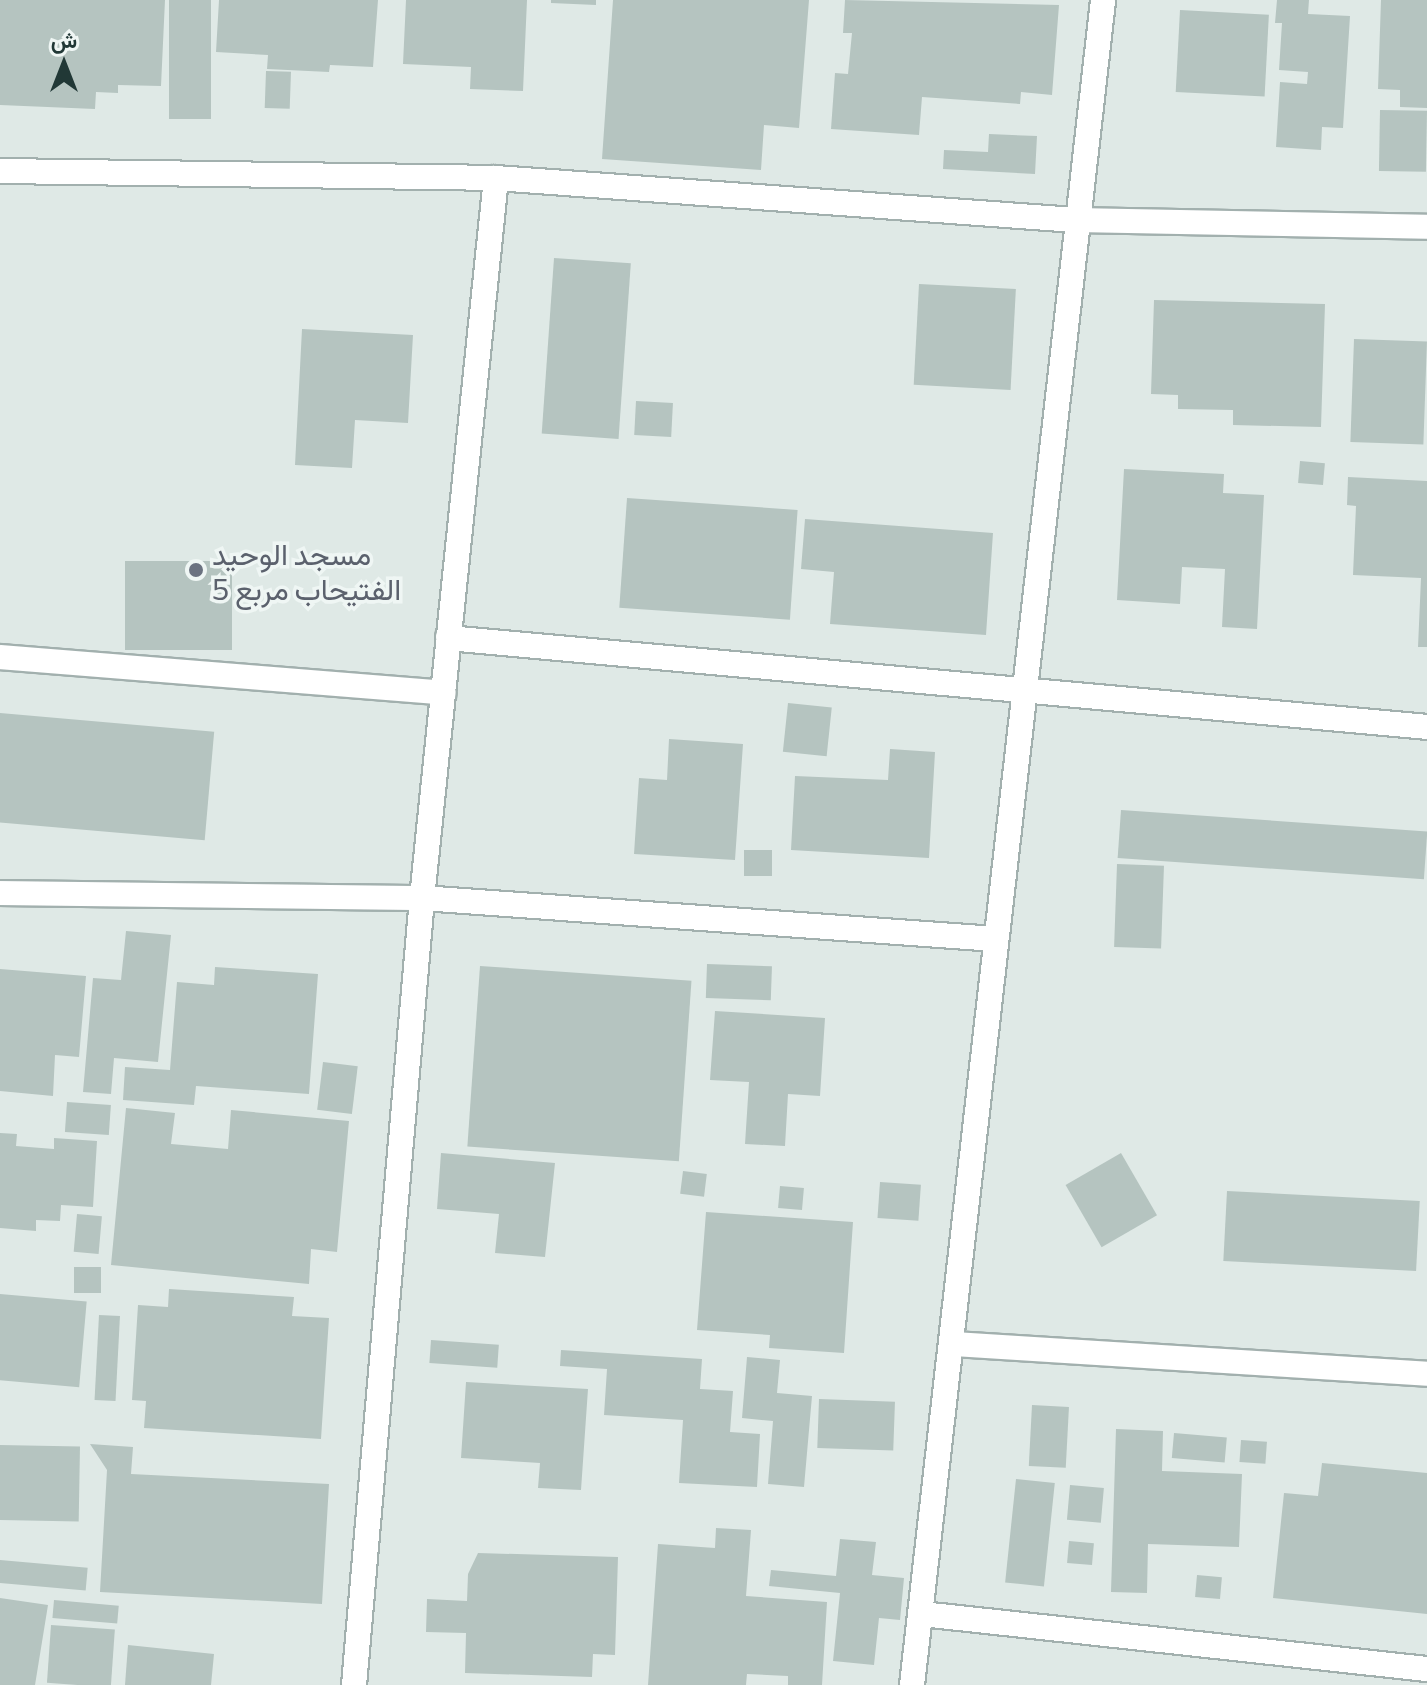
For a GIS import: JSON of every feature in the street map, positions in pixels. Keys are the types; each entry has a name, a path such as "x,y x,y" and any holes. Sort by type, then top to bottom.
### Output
{"street":[{"path":"912,1685 954,1344 995,939 1075,220 1103,0"},
{"path":"0,171 496,178 1075,220 1427,227"},
{"path":"354,1685 422,898 496,178"},
{"path":"448,638 1025,687 1427,727"},
{"path":"0,657 444,693"},
{"path":"0,893 422,898 995,939"},
{"path":"954,1344 1427,1374"},
{"path":"922,1614 1427,1669"}],"building":[{"path":"0,0 165,0 161,86 118,85 118,93 96,92 95,109 0,105"},
{"path":"169,0 211,0 211,119 169,119"},
{"path":"219,0 378,0 373,67 330,65 329,72 267,69 268,55 216,52"},
{"path":"406,0 527,0 523,91 470,89 471,67 403,64"},
{"path":"551,0 596,0 596,5 551,3"},
{"path":"613,0 809,0 799,128 764,125 761,170 602,159"},
{"path":"845,0 1059,5 1052,95 1021,92 1020,104 922,97 919,135 831,129 835,73 848,74 852,33 843,33"},
{"path":"1277,0 1309,0 1308,14 1350,16 1343,128 1322,127 1321,150 1276,147 1280,82 1307,84 1308,72 1279,70 1282,23 1275,23"},
{"path":"1381,0 1427,0 1427,108 1400,107 1400,90 1378,89"},
{"path":"1180,10 1269,15 1265,97 1176,92"},
{"path":"266,71 291,72 290,109 265,108"},
{"path":"1380,110 1427,111 1426,172 1379,171"},
{"path":"989,134 1037,136 1035,174 943,169 944,150 988,152"},
{"path":"554,258 631,263 619,439 542,434"},
{"path":"919,284 1016,289 1011,390 914,385"},
{"path":"1154,300 1325,304 1321,427 1233,425 1233,410 1178,409 1178,395 1151,394"},
{"path":"302,329 413,335 408,423 355,420 352,468 295,465"},
{"path":"1354,339 1427,342 1423,444 1350,442"},
{"path":"636,401 673,403 671,437 634,435"},
{"path":"1300,461 1325,463 1323,485 1298,483"},
{"path":"1124,469 1224,474 1223,493 1264,495 1257,629 1222,627 1225,569 1182,567 1180,604 1117,600"},
{"path":"1348,477 1427,481 1427,647 1418,647 1421,578 1353,575 1356,506 1347,505"},
{"path":"627,498 798,510 790,620 619,608"},
{"path":"805,519 993,533 986,635 830,624 834,572 801,569"},
{"path":"125,561 232,561 232,650 125,650"},
{"path":"788,703 832,708 827,756 783,752"},
{"path":"0,713 214,732 205,840 0,822"},
{"path":"669,739 743,744 735,860 634,854 639,778 667,780"},
{"path":"890,749 935,752 929,858 791,850 795,776 888,780"},
{"path":"1121,810 1427,831 1424,879 1118,858"},
{"path":"744,850 772,850 772,876 744,876"},
{"path":"1117,864 1164,866 1161,949 1114,947"},
{"path":"126,931 171,935 158,1062 114,1058 111,1094 83,1092 93,978 121,980"},
{"path":"707,964 772,966 771,1000 706,998"},
{"path":"480,966 691,981 679,1161 467,1147"},
{"path":"215,967 318,974 309,1094 196,1086 194,1105 123,1100 125,1067 170,1070 177,982 214,985"},
{"path":"0,969 86,976 79,1057 55,1055 53,1096 0,1091"},
{"path":"715,1011 825,1018 820,1096 788,1094 785,1146 745,1144 749,1082 710,1080"},
{"path":"323,1062 358,1066 352,1114 317,1110"},
{"path":"67,1102 111,1105 109,1135 65,1132"},
{"path":"126,1108 175,1113 171,1144 228,1149 231,1110 349,1121 337,1252 311,1249 309,1284 111,1265"},
{"path":"0,1133 17,1134 16,1146 54,1149 54,1138 97,1141 93,1207 61,1205 60,1221 36,1220 36,1231 0,1228"},
{"path":"441,1153 555,1163 545,1257 495,1253 499,1214 437,1209"},
{"path":"1121,1153 1157,1215 1102,1247 1066,1185"},
{"path":"683,1171 707,1174 704,1197 680,1194"},
{"path":"880,1182 921,1185 918,1221 877,1218"},
{"path":"780,1186 804,1188 802,1210 778,1208"},
{"path":"1227,1191 1420,1201 1416,1271 1223,1261"},
{"path":"706,1212 853,1222 844,1353 769,1348 770,1335 697,1330"},
{"path":"77,1214 102,1216 99,1254 74,1252"},
{"path":"74,1267 101,1267 101,1293 74,1293"},
{"path":"169,1289 294,1297 292,1316 329,1318 321,1439 144,1428 146,1401 132,1400 138,1305 168,1307"},
{"path":"0,1294 87,1302 79,1387 0,1380"},
{"path":"99,1315 120,1316 116,1401 95,1400"},
{"path":"431,1340 499,1345 497,1368 429,1363"},
{"path":"561,1350 702,1359 700,1389 733,1391 730,1432 760,1434 757,1487 679,1483 683,1420 604,1415 607,1369 560,1366"},
{"path":"747,1357 780,1360 777,1393 812,1396 804,1487 768,1484 773,1421 742,1418"},
{"path":"466,1382 588,1389 581,1490 538,1488 540,1463 461,1458"},
{"path":"819,1399 895,1402 893,1451 817,1448"},
{"path":"1032,1405 1069,1407 1066,1468 1029,1466"},
{"path":"1116,1429 1163,1431 1162,1471 1242,1474 1239,1547 1148,1544 1147,1593 1111,1592"},
{"path":"1174,1433 1227,1438 1225,1463 1172,1458"},
{"path":"1241,1440 1267,1442 1265,1464 1239,1462"},
{"path":"90,1444 133,1447 131,1474 329,1484 322,1604 100,1592 107,1470"},
{"path":"0,1445 80,1446 79,1521 0,1520"},
{"path":"1322,1463 1427,1473 1427,1614 1273,1598 1284,1493 1318,1496"},
{"path":"1016,1479 1055,1483 1044,1587 1005,1582"},
{"path":"1070,1485 1104,1488 1101,1523 1067,1520"},
{"path":"716,1528 751,1530 746,1596 827,1602 822,1685 788,1685 788,1676 747,1674 746,1685 648,1685 658,1544 715,1548"},
{"path":"840,1539 876,1542 872,1575 904,1578 900,1620 879,1618 874,1665 833,1661 840,1593 769,1586 771,1570 836,1576"},
{"path":"1069,1541 1094,1543 1092,1565 1067,1563"},
{"path":"478,1553 618,1557 615,1655 593,1654 592,1677 465,1673 466,1633 426,1632 427,1599 467,1601 468,1574"},
{"path":"0,1560 88,1568 86,1591 0,1583"},
{"path":"1197,1575 1222,1577 1220,1599 1195,1597"},
{"path":"0,1598 48,1605 35,1685 0,1685"},
{"path":"54,1600 119,1606 117,1624 52,1618"},
{"path":"51,1625 115,1629 111,1685 47,1683"},
{"path":"128,1645 214,1654 211,1685 125,1685"}],"place":[{"name":"مسجد الوحيد الفتيحاب مربع 5","path":"196,570"}]}
